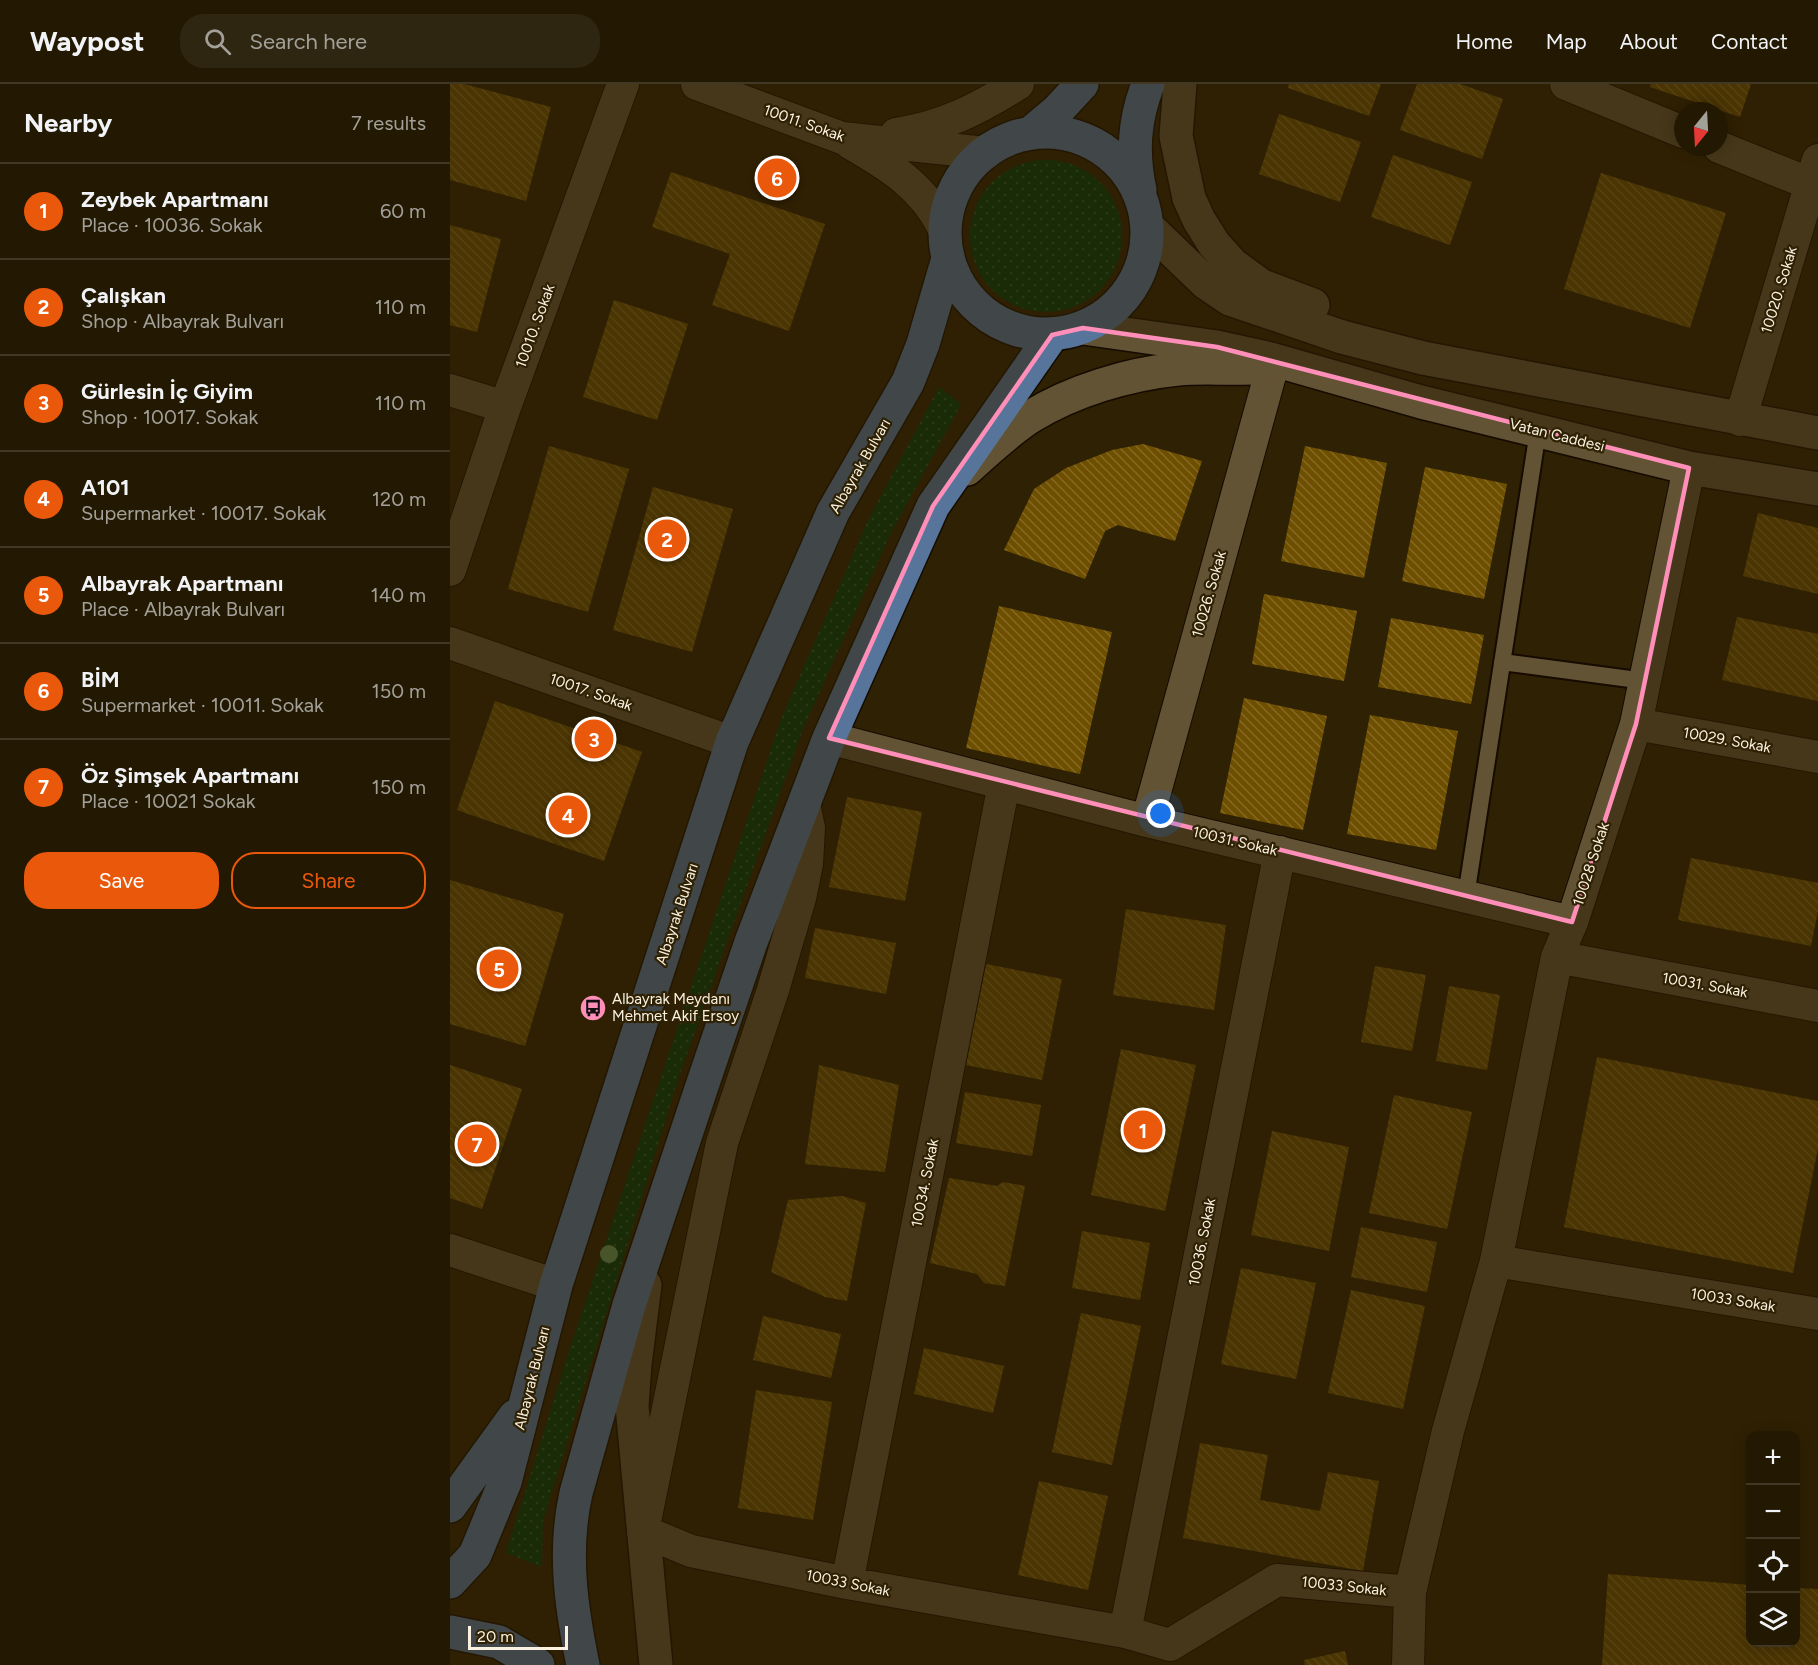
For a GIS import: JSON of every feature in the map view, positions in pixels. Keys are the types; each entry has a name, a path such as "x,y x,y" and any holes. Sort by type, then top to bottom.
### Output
{"main road":[{"path":"1032,132 1058,111 1082,84"},
{"path":"1141,195 1124,167 1099,146 1066,133 1032,132 999,143 970,163 952,193 943,227 947,262 963,293 988,317 1020,332 1052,335 1083,328 1111,312 1132,288 1145,258 1148,226 1134,145 1136,121 1148,84"},
{"name":"Albayrak Bulvarı","path":"450,1582 475,1555 487,1532 505,1482 556,1284 732,742 833,512 908,382 923,344 947,262"},
{"path":"583,1665 573,1617 568,1554 570,1521 629,1305 751,942 829,738 933,506 1052,335"},
{"path":"450,1506 527,1400"},
{"path":"450,1632 499,1642 538,1665"}],"street":[{"name":"10010. Sokak","path":"450,570 506,407 623,84"},
{"name":"10011. Sokak","path":"697,84 842,138 986,153"},
{"path":"842,138 893,134 940,125 964,116 1018,84"},
{"path":"1180,84 1176,136 1189,198 1214,244 1233,265 1262,286 1480,369"},
{"path":"1566,84 1674,128"},
{"path":"842,138 905,178 934,209 943,227"},
{"path":"1728,150 1815,177"},
{"name":"10020. Sokak","path":"1740,420 1815,177"},
{"path":"1148,226 1205,282 1230,299 1342,337 1423,358 1818,433"},
{"name":"Vatan Caddesi","path":"1083,328 1216,347 1286,368 1689,468 1818,489"},
{"name":"Vatan Caddesi","path":"933,506 1000,439 1031,417 1070,397 1124,380 1177,369 1286,368"},
{"name":"10026. Sokak","path":"1147,820 1286,368"},
{"path":"450,390 506,407"},
{"name":"10028 Sokak","path":"1496,1262 1557,957 1572,922 1636,724 1689,468"},
{"name":"10017. Sokak","path":"450,643 732,742"},
{"name":"10029. Sokak","path":"1636,724 1818,757"},
{"name":"10031. Sokak","path":"829,738 1147,820 1572,922"},
{"name":"10034. Sokak","path":"847,1583 1004,783"},
{"path":"643,1531 722,1143 773,990 800,898 807,864 809,828 804,804"},
{"name":"10036. Sokak","path":"1125,1632 1280,852"},
{"name":"10031. Sokak","path":"1557,957 1818,1005"},
{"path":"709,1068 722,1143"},
{"path":"652,1236 634,1364 632,1406 656,1665"},
{"path":"450,1250 556,1284"},
{"path":"1408,1665 1410,1592 1448,1431 1496,1262"},
{"name":"10033 Sokak","path":"1496,1262 1818,1314"},
{"name":"10033 Sokak","path":"643,1531 691,1551 847,1583 1125,1632 1170,1645 1277,1580 1410,1592"}],"lane":[{"path":"1466,896 1538,431"},
{"path":"1502,662 1645,681"}],"highlighted area":[{"path":"1083,328 1217,347 1689,468 1636,724 1572,922 829,738 933,506 1052,335"}],"green space":[{"path":"1046,160 1061,161 1075,166 1100,182 1116,207 1121,221 1121,251 1116,265 1100,290 1075,306 1061,311 1046,312 1031,311 1017,306 992,290 976,265 971,251 970,236 971,221 976,207 992,182 1017,166 1031,161"},
{"path":"939,387 961,404 890,535 803,729 678,1079 543,1521 542,1567 506,1553 567,1357 781,719 868,520"}],"building":[{"path":"450,84 464,84 551,107 526,201 450,180"},
{"path":"1289,84 1381,84 1369,116 1288,88"},
{"path":"1417,84 1460,84 1503,99 1482,159 1400,130"},
{"path":"1651,84 1751,84 1740,117 1728,113 1728,102 1695,102 1650,87"},
{"path":"1279,114 1361,142 1340,202 1259,174"},
{"path":"1393,155 1472,182 1450,245 1371,217"},
{"path":"671,172 825,224 789,331 712,305 730,254 652,227"},
{"path":"1601,173 1726,213 1690,328 1564,289"},
{"path":"450,225 501,239 477,332 450,325"},
{"path":"614,300 688,324 657,420 583,397"},
{"path":"1143,444 1202,461 1175,541 1118,525 1105,531 1085,579 1004,550 1034,489 1066,468 1112,450"},
{"path":"549,446 629,469 588,612 508,589"},
{"path":"1305,446 1387,463 1364,578 1281,561"},
{"path":"1425,467 1507,484 1484,599 1402,581"},
{"path":"653,487 733,509 692,652 613,630"},
{"path":"1758,513 1818,528 1818,594 1743,576"},
{"path":"1264,594 1357,611 1344,681 1252,664"},
{"path":"999,606 1112,632 1080,774 966,748"},
{"path":"1737,617 1818,634 1818,701 1722,680"},
{"path":"1391,618 1484,635 1471,704 1378,687"},
{"path":"1244,698 1327,716 1303,830 1220,813"},
{"path":"495,701 642,752 604,861 457,810"},
{"path":"1370,715 1458,731 1436,850 1347,834"},
{"path":"847,797 922,812 905,901 829,887"},
{"path":"1691,858 1818,883 1818,911 1811,946 1678,920"},
{"path":"450,880 564,914 525,1046 450,1024"},
{"path":"1126,909 1226,925 1214,1010 1113,995"},
{"path":"815,928 896,943 886,994 805,978"},
{"path":"986,964 1062,979 1042,1080 966,1065"},
{"path":"1375,966 1426,975 1412,1051 1361,1042"},
{"path":"1449,986 1500,995 1487,1070 1436,1061"},
{"path":"1121,1049 1196,1065 1165,1211 1091,1195"},
{"path":"1597,1057 1818,1101 1818,1148 1793,1273 1564,1227"},
{"path":"450,1065 522,1089 482,1209 450,1198"},
{"path":"819,1065 899,1085 885,1172 805,1164"},
{"path":"965,1092 1041,1105 1032,1156 956,1143"},
{"path":"1394,1095 1472,1112 1447,1229 1369,1213"},
{"path":"1272,1131 1349,1147 1329,1251 1251,1235"},
{"path":"949,1178 997,1186 1003,1182 1025,1186 1005,1286 984,1283 977,1274 930,1263"},
{"path":"842,1196 866,1203 847,1301 825,1297 771,1272 788,1200"},
{"path":"1361,1227 1437,1242 1427,1292 1351,1277"},
{"path":"1082,1231 1150,1243 1140,1300 1072,1288"},
{"path":"1241,1268 1316,1283 1296,1379 1221,1364"},
{"path":"1351,1290 1425,1306 1403,1409 1328,1393"},
{"path":"1081,1313 1141,1326 1112,1465 1052,1452"},
{"path":"763,1316 841,1334 831,1378 753,1360"},
{"path":"924,1348 1004,1366 993,1413 914,1394"},
{"path":"756,1390 832,1402 813,1520 738,1508"},
{"path":"1200,1443 1268,1455 1260,1500 1320,1511 1328,1472 1379,1481 1363,1571 1183,1538"},
{"path":"1039,1481 1108,1496 1088,1590 1018,1575"},
{"path":"1608,1574 1746,1585 1746,1647 1800,1647 1800,1588 1818,1589 1818,1665 1602,1665"},
{"path":"1345,1651 1348,1665 1305,1665 1304,1660"}],"place":[{"name":"BİM","path":"777,178"},
{"name":"Çalışkan","path":"667,539"},
{"name":"Gürlesin İç Giyim","path":"594,739"},
{"name":"A101","path":"568,815"},
{"name":"Albayrak Apartmanı","path":"499,969"},
{"name":"Albayrak Meydanı Mehmet Akif Ersoy","path":"593,1008"},
{"name":"Zeybek Apartmanı","path":"1143,1130"},
{"name":"Öz Şimşek Apartmanı","path":"477,1144"}]}
